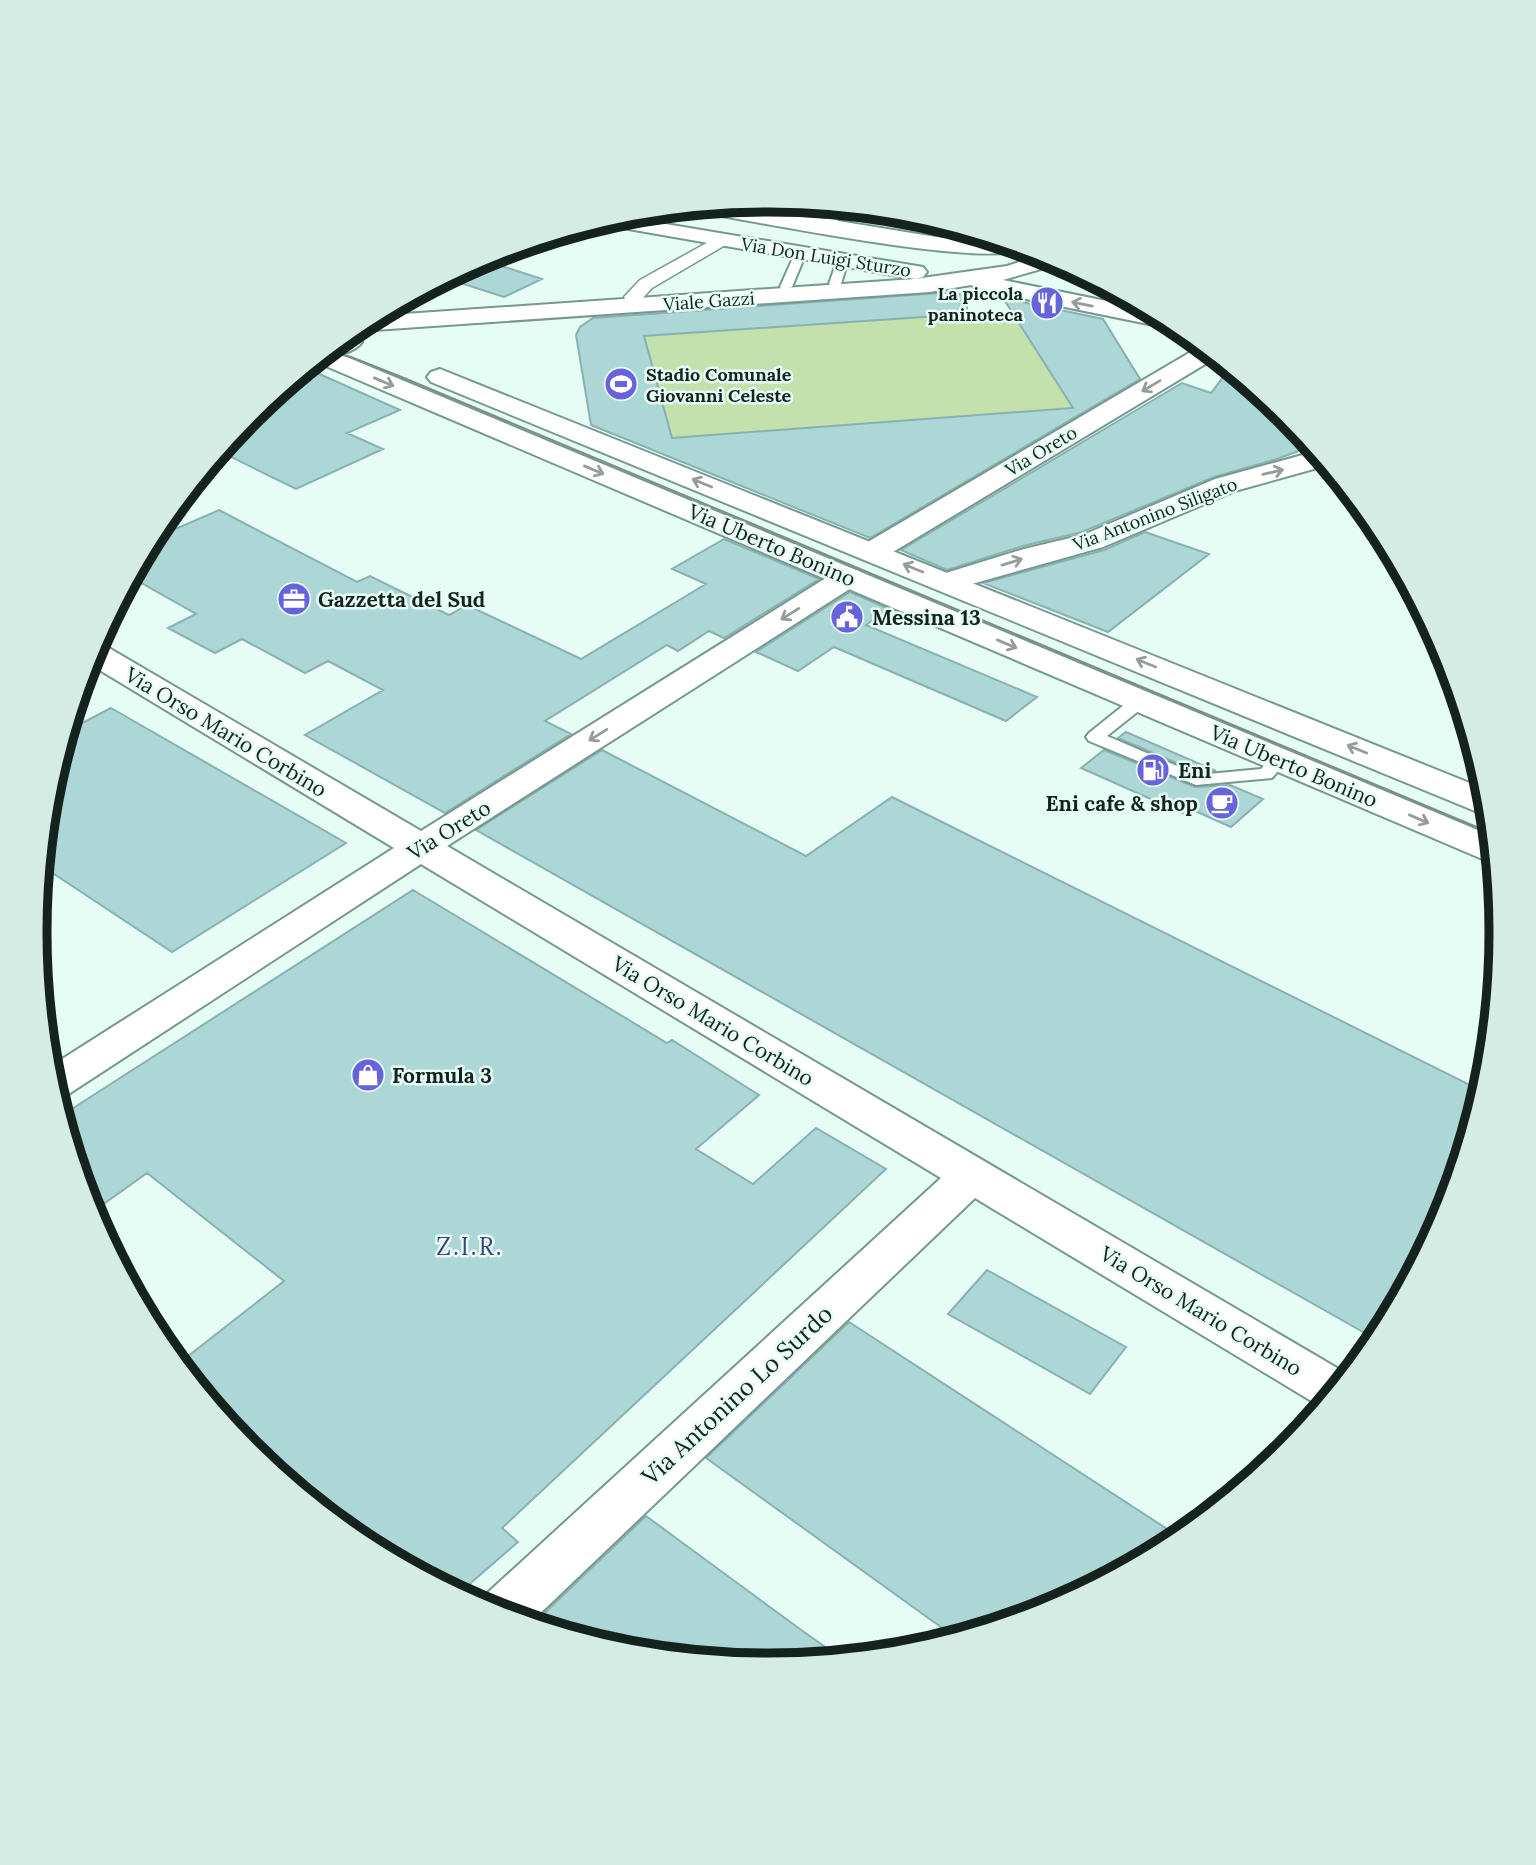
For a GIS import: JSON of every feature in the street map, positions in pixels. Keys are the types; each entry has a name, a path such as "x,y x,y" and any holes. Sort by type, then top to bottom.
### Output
{"main road":[{"path":"811,213 838,217 936,244 991,247"},
{"name":"Via Don Luigi Sturzo","path":"633,225 933,275 967,274 1137,314"},
{"path":"936,244 953,255 967,274"},
{"name":"Viale Gazzi","path":"967,274 1018,257"},
{"name":"Viale Gazzi","path":"394,317 1011,272 1036,264"},
{"name":"Viale Gazzi","path":"394,317 933,275"},
{"name":"Via Uberto Bonino","path":"354,343 1476,798"},
{"name":"Via Oreto","path":"872,552 1200,356"},
{"name":"Via Uberto Bonino","path":"331,359 1484,846"},
{"name":"Via Antonino Siligato","path":"947,582 1035,555 1093,541 1225,485 1313,461"},
{"name":"Via Oreto","path":"62,1079 848,578"},
{"name":"Via Orso Mario Corbino","path":"102,657 1327,1386"},
{"name":"Via Antonino Lo Surdo","path":"511,1605 972,1175"}],"street":[{"path":"633,297 646,284 721,240"}],"lane":[{"path":"786,287 800,253"},
{"path":"835,284 842,260"},
{"path":"1140,701 1095,737 1196,780 1266,774 1279,760"}],"green space":[{"path":"1011,311 1073,408 672,438 644,336"}],"building":[{"path":"498,265 542,279 504,297 458,282"},
{"name":"Stadio Comunale Giovanni Celeste","path":"939,293 967,294 967,314 644,336 672,438 1073,408 1003,298 1103,319 1140,379 870,538 591,425 576,335 580,327 593,318"},
{"path":"316,372 400,410 347,433 383,449 296,489 228,455 258,423"},
{"path":"1224,375 1278,423 1303,449 1214,477 1082,532 1023,546 947,570 901,550 1182,383 1211,393"},
{"path":"219,510 357,582 370,576 449,615 467,605 581,659 706,584 672,569 724,539 819,579 724,638 709,631 678,651 667,645 545,721 571,734 445,813 305,735 383,690 328,661 305,673 242,639 215,653 168,628 196,614 139,582 169,532"},
{"path":"1145,532 1209,554 1108,632 983,583 1104,550"},
{"path":"850,592 889,609 866,625 1037,697 1006,721 834,647 798,671 756,652"},
{"path":"111,708 346,843 172,952 50,871 61,792 79,725"},
{"path":"1126,732 1216,771 1198,772 1118,738"},
{"path":"602,750 806,856 892,797 1472,1086 1464,1119 1434,1208 1392,1293 1366,1334 476,830"},
{"path":"1104,750 1195,787 1230,785 1263,799 1231,827 1195,811 1189,816 1081,768"},
{"path":"413,890 667,1043 672,1040 759,1095 696,1149 753,1184 816,1128 886,1169 502,1528 518,1542 466,1587 408,1557 329,1504 258,1442 226,1408 186,1357 284,1281 147,1173 101,1206 70,1110"},
{"path":"987,1270 1126,1347 1090,1394 948,1314"},
{"path":"849,1322 1170,1531 1087,1579 1000,1615 946,1631 706,1458"},
{"path":"646,1516 830,1650 721,1652 674,1647 581,1629 541,1617"}],"tram line":[{"path":"339,354 404,378 1481,829"}],"place":[{"name":"La piccola paninoteca","path":"1047,303"},
{"name":"Stadio Comunale Giovanni Celeste","path":"621,384"},
{"name":"Gazzetta del Sud","path":"294,599"},
{"name":"Messina 13","path":"847,617"},
{"name":"Eni","path":"1153,770"},
{"name":"Eni cafe & shop","path":"1222,803"},
{"name":"Formula 3","path":"368,1075"}],"district":[{"name":"Z.I.R.","path":"470,1246"}]}
